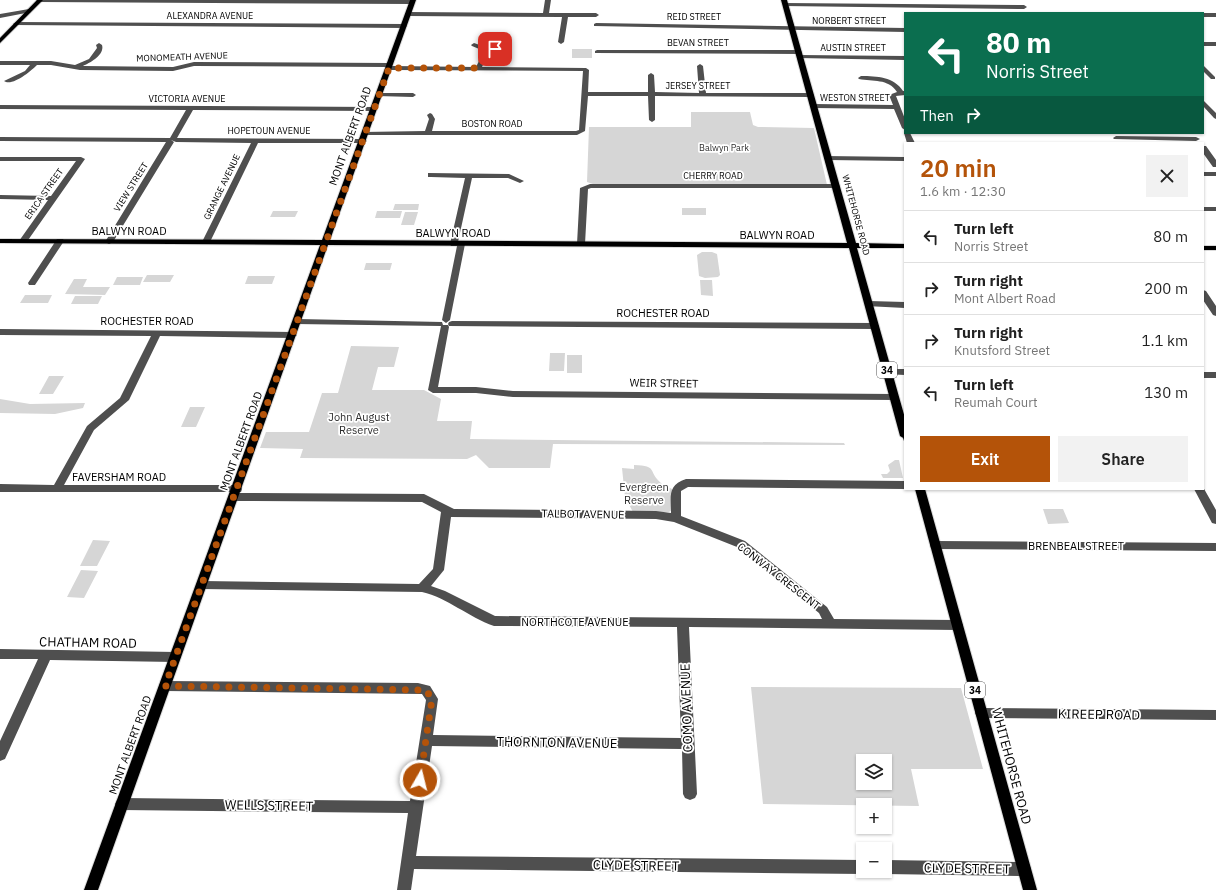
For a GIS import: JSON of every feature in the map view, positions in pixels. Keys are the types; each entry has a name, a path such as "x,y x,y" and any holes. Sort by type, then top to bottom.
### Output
{"main road":[{"path":"0,41 40,0"},
{"name":"MONT ALBERT ROAD","path":"91,890 298,322 412,1"},
{"name":"WHITEHORSE ROAD","path":"785,3 904,432"},
{"name":"BALWYN ROAD","path":"0,241 904,246"},
{"path":"1204,248 1216,248"},
{"name":"WHITEHORSE ROAD","path":"920,490 1030,890"}],"street":[{"path":"40,0 412,1"},
{"path":"546,14 548,0"},
{"path":"1020,0 1028,12"},
{"path":"785,3 1024,7"},
{"path":"0,16 29,11"},
{"path":"408,14 596,15"},
{"path":"561,42 565,14"},
{"path":"1204,15 1216,15"},
{"name":"ALEXANDRA AVENUE","path":"16,24 404,26"},
{"name":"REID STREET","path":"596,25 792,28"},
{"name":"NORBERT STREET","path":"792,28 904,30"},
{"path":"1204,44 1216,44"},
{"path":"75,67 91,60 100,48 99,45"},
{"path":"474,45 487,50 503,48"},
{"path":"478,68 487,50"},
{"name":"BEVAN STREET","path":"597,52 800,55"},
{"name":"AUSTIN STREET","path":"800,55 904,58"},
{"name":"MONOMEATH AVENUE","path":"0,63 50,63 75,67 173,68 194,64 584,69 586,70 584,94"},
{"path":"7,81 27,72 35,63"},
{"path":"700,66 703,95"},
{"path":"1204,68 1214,78"},
{"path":"651,75 652,120"},
{"path":"861,78 876,78 890,82 898,87 903,93"},
{"path":"903,93 892,95 904,124"},
{"name":"JERSEY STREET","path":"584,94 811,95"},
{"name":"BOSTON ROAD","path":"364,137 428,133 577,133 582,131 584,94"},
{"path":"379,95 413,95"},
{"path":"1204,103 1216,117"},
{"name":"WESTON STREET","path":"814,106 897,107"},
{"name":"VICTORIA AVENUE","path":"0,107 374,109"},
{"name":"VIEW STREET","path":"109,242 191,108"},
{"path":"428,133 432,119 430,115"},
{"name":"HOPETOUN AVENUE","path":"0,139 256,140 364,137"},
{"path":"1115,138 1195,138"},
{"name":"GRANGE AVENUE","path":"206,242 256,140"},
{"path":"1204,149 1216,164"},
{"path":"828,158 904,158"},
{"name":"ERICA STREET","path":"0,159 81,159 23,241"},
{"path":"1204,174 1216,174"},
{"path":"431,175 509,176 520,181"},
{"path":"446,324 469,176"},
{"name":"CHERRY ROAD","path":"580,244 584,188 590,186 836,186"},
{"path":"0,197 54,198"},
{"path":"1204,209 1216,209"},
{"path":"32,283 60,241"},
{"path":"1204,295 1216,313"},
{"path":"869,304 904,305"},
{"name":"ROCHESTER ROAD","path":"298,322 875,326"},
{"name":"WEIR STREET","path":"446,324 433,390 476,390 513,394 894,397"},
{"name":"ROCHESTER ROAD","path":"0,332 293,335"},
{"path":"57,488 90,428 124,400 157,333"},
{"path":"887,372 904,372"},
{"path":"1204,374 1216,375"},
{"path":"676,518 676,490 678,487 686,483 904,485"},
{"name":"FAVERSHAM ROAD","path":"0,488 57,488 236,493"},
{"path":"1201,490 1216,520"},
{"name":"TALBOT AVENUE","path":"236,493 424,498 452,513 656,515 676,518"},
{"path":"422,588 438,570 447,510"},
{"name":"CONWAY CRESCENT","path":"676,518 741,544 823,610 830,623"},
{"name":"BRENBEAL STREET","path":"935,545 1216,547"},
{"name":"NORTHCOTE AVENUE","path":"202,585 422,588 440,593 484,618 494,621 957,624"},
{"name":"COMO AVENUE","path":"683,622 690,794"},
{"name":"CHATHAM ROAD","path":"0,654 46,656 175,657"},
{"path":"0,755 46,656"},
{"path":"165,686 426,690 432,699 404,890"},
{"name":"KIREEP ROAD","path":"981,713 1216,715"},
{"name":"THORNTON AVENUE","path":"426,740 688,744"},
{"name":"WELLS STREET","path":"122,804 416,807"},
{"name":"CLYDE STREET","path":"408,862 856,867"},
{"name":"CLYDE STREET","path":"892,867 1024,869"}],"green space":[{"path":"572,49 592,49 592,58 572,58"},
{"name":"Balwyn Park","path":"691,112 750,112 753,125 758,127 814,128 827,185 593,184 587,182 589,127 691,127"},
{"path":"395,204 419,204 418,210 393,210"},
{"path":"682,208 706,208 706,215 682,215"},
{"path":"273,211 298,211 295,217 270,217"},
{"path":"377,211 402,211 400,218 375,218"},
{"path":"405,212 418,212 414,225 401,225"},
{"path":"702,252 712,252 717,254 720,275 718,277 705,278 699,276 697,255"},
{"path":"366,263 392,263 390,270 364,270"},
{"path":"147,275 174,275 170,282 143,282"},
{"path":"248,276 275,276 272,284 245,284"},
{"path":"117,277 143,277 140,285 113,285"},
{"path":"74,279 87,279 83,287 110,287 105,295 65,294"},
{"path":"700,280 712,280 713,296 701,295"},
{"path":"25,295 52,295 48,303 20,303"},
{"path":"75,296 102,296 98,304 71,304"},
{"name":"John August Reserve","path":"351,346 399,347 394,367 378,367 372,390 424,390 441,399 437,421 472,421 470,439 844,443 845,445 553,444 550,468 489,468 476,455 467,459 300,458 303,449 260,448 266,432 309,432 322,393 338,393"},
{"path":"550,353 565,353 564,371 549,371"},
{"path":"567,355 582,355 582,373 567,373"},
{"path":"49,376 64,376 53,394 39,394"},
{"path":"0,399 30,404 85,403 83,408 55,414 0,413"},
{"path":"190,407 205,407 196,427 181,427"},
{"path":"895,460 899,460 903,478 883,478 881,474 887,474 890,471 888,465"},
{"name":"Evergreen Reserve","path":"634,465 650,468 662,484 672,489 673,509 669,512 633,512 625,497 622,468 634,469"},
{"path":"1043,509 1063,509 1069,523 1048,524"},
{"path":"93,540 110,541 97,566 80,566"},
{"path":"81,570 98,571 84,598 67,597"},
{"path":"751,687 961,688 983,769 911,769 919,806 892,806 892,798 856,798 856,805 763,804"}],"tram line":[{"path":"783,0 904,439"},
{"path":"922,490 949,585"},
{"path":"948,584 1033,890"}],"route":[{"path":"420,780 432,699 426,690 418,688 165,686 389,68 478,68 487,50 495,49"}]}
